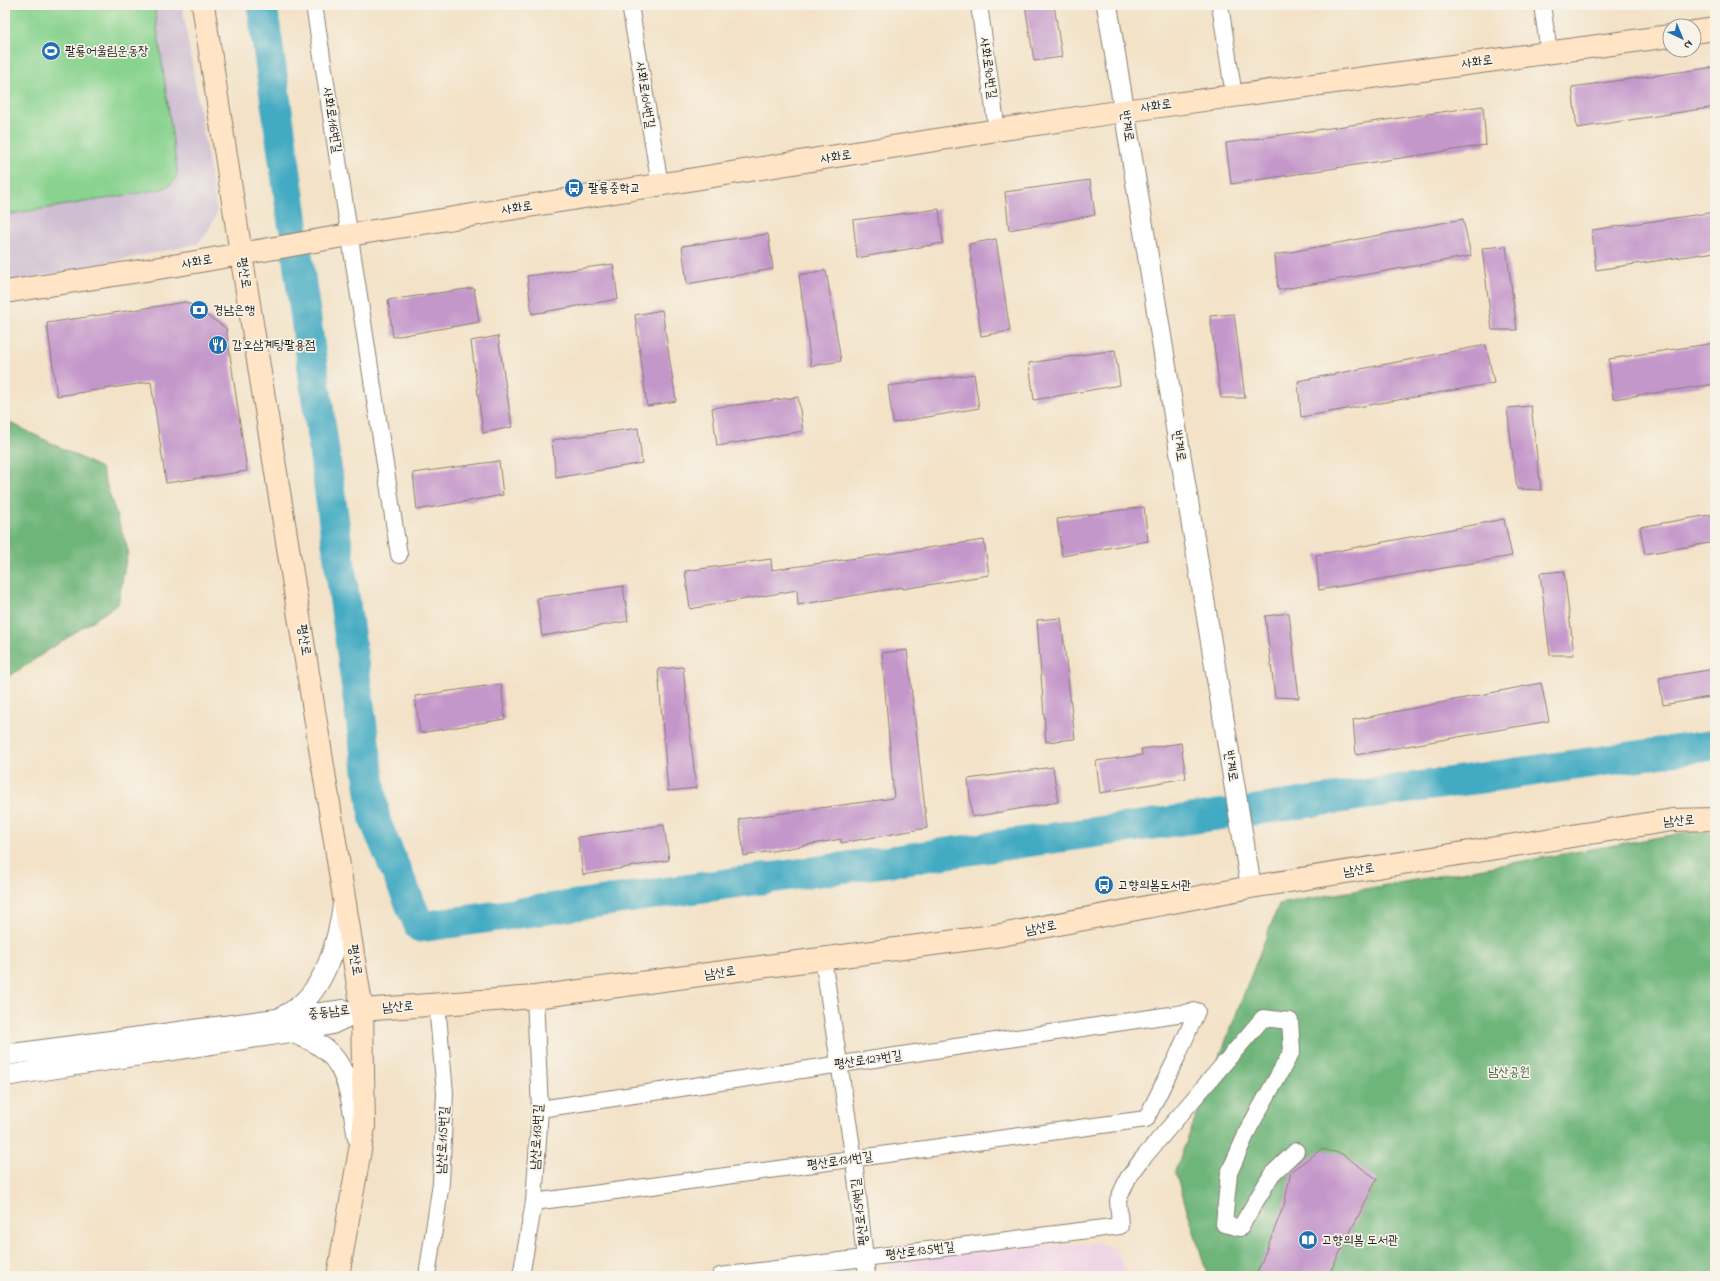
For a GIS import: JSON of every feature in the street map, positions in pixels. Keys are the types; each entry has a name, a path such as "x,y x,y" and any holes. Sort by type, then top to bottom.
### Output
{"main road":[{"name":"평산로","path":"203,5 241,254 345,895 362,1010 364,1127 338,1276"},
{"path":"1702,31 1715,30"},
{"name":"사화로","path":"5,292 997,130 1124,111 1662,37"},
{"name":"남산로","path":"362,1010 535,997 1001,935 1251,887 1672,820 1715,819"}],"street":[{"name":"사화로116번길","path":"314,5 398,555"},
{"name":"사화로104번길","path":"630,5 660,185"},
{"name":"사화로90번길","path":"979,5 997,130"},
{"name":"반계로","path":"1107,5 1251,887"},
{"path":"1220,5 1234,96"},
{"path":"1542,5 1549,52"},
{"path":"345,895 340,925 331,955 320,982 308,998 294,1011 285,1025 320,1045 332,1055 342,1070 350,1099 360,1150"},
{"name":"평산로159번길","path":"823,959 854,1160 867,1276"},
{"name":"남산로113번길","path":"521,1276 534,1202 540,1109 535,997"},
{"name":"남산로115번길","path":"427,1276 441,1183 446,1093 437,1004"},
{"name":"중동남로","path":"5,1076 285,1025 344,1010 362,1010"},
{"name":"평산로127번길","path":"540,1109 1197,1011 1177,1057 1146,1119"},
{"name":"평산로135번길","path":"720,1276 765,1273 865,1258 1120,1226 1118,1200 1128,1178 1143,1158 1263,1018 1290,1021 1292,1051 1249,1128 1229,1173 1224,1224 1240,1228 1272,1174 1296,1150"},
{"name":"중동남로","path":"5,1055 285,1025"},
{"name":"평산로131번길","path":"534,1202 854,1160 1146,1119"}],"shaded area":[{"path":"5,5 182,5 217,213 207,233 197,244 5,284"},
{"path":"1098,1243 1116,1249 1128,1276 889,1276 887,1262 946,1252"}],"green space":[{"path":"5,5 154,5 177,170 174,181 171,184 167,187 146,192 5,215"},
{"path":"5,420 101,468 128,550 118,604 5,679"},
{"name":"남산공원","path":"1700,830 1715,834 1715,1276 1208,1276 1175,1171 1279,904"}],"building":[{"path":"1025,5 1054,5 1062,57 1034,61"},
{"path":"1715,67 1715,107 1577,128 1572,87"},
{"path":"1483,106 1486,145 1231,184 1226,143"},
{"path":"1090,180 1095,215 1009,230 1005,192"},
{"path":"939,209 943,243 857,258 853,220"},
{"path":"1715,212 1715,252 1596,270 1592,230"},
{"path":"1463,219 1471,256 1278,290 1275,255"},
{"path":"768,234 773,269 687,284 682,246"},
{"path":"996,239 1010,331 981,336 969,244"},
{"path":"1506,246 1517,330 1492,330 1482,248"},
{"path":"613,264 618,299 532,314 527,276"},
{"path":"826,270 841,361 811,366 799,275"},
{"path":"474,288 479,322 393,337 388,300"},
{"path":"186,302 226,328 247,471 166,483 151,382 57,396 47,323"},
{"path":"662,310 676,401 647,406 635,315"},
{"path":"1234,314 1245,398 1221,398 1210,316"},
{"path":"498,336 512,427 483,433 471,341"},
{"path":"1715,343 1715,384 1613,399 1609,359"},
{"path":"1486,345 1494,383 1301,417 1298,381"},
{"path":"1115,350 1120,385 1034,400 1029,363"},
{"path":"974,374 979,408 893,423 888,386"},
{"path":"798,397 803,431 717,446 712,408"},
{"path":"1531,406 1541,490 1517,489 1507,408"},
{"path":"638,428 642,463 556,478 552,440"},
{"path":"499,461 503,495 417,510 413,473"},
{"path":"1144,507 1148,541 1062,556 1057,519"},
{"path":"1715,514 1715,542 1645,554 1640,527"},
{"path":"1504,519 1512,556 1319,590 1316,555"},
{"path":"984,540 989,575 903,589 903,587 798,605 797,590 690,609 685,571 771,559 772,570"},
{"path":"1564,571 1574,655 1550,655 1540,573"},
{"path":"623,586 628,621 542,636 537,598"},
{"path":"1289,613 1299,698 1275,697 1265,616"},
{"path":"1061,618 1075,739 1046,742 1037,620"},
{"path":"907,650 927,828 841,843 841,839 744,856 739,819 894,798 882,653"},
{"path":"683,667 696,788 668,791 658,669"},
{"path":"1715,669 1715,696 1663,705 1659,678"},
{"path":"1541,683 1549,721 1356,755 1353,720"},
{"path":"501,684 505,719 420,733 415,696"},
{"path":"1181,743 1186,778 1100,793 1096,761 1142,755 1141,749"},
{"path":"1053,767 1058,802 972,817 968,779"},
{"path":"664,825 669,860 583,875 578,837"},
{"name":"고향의봄 도서관","path":"1322,1149 1342,1154 1377,1179 1328,1276 1256,1276 1284,1205 1291,1171"}],"waterway":[{"path":"262,5 293,223"},
{"path":"297,254 375,821 420,927 1225,814"},
{"path":"1255,810 1715,745"}],"place":[{"name":"팔룡어울림운동장","path":"51,51"},
{"name":"팔룡중학교","path":"574,188"},
{"name":"경남은행","path":"199,310"},
{"name":"갑오삼계탕팔용점","path":"218,345"},
{"name":"고향의봄도서관","path":"1104,885"},
{"name":"고향의봄 도서관","path":"1308,1240"}]}
